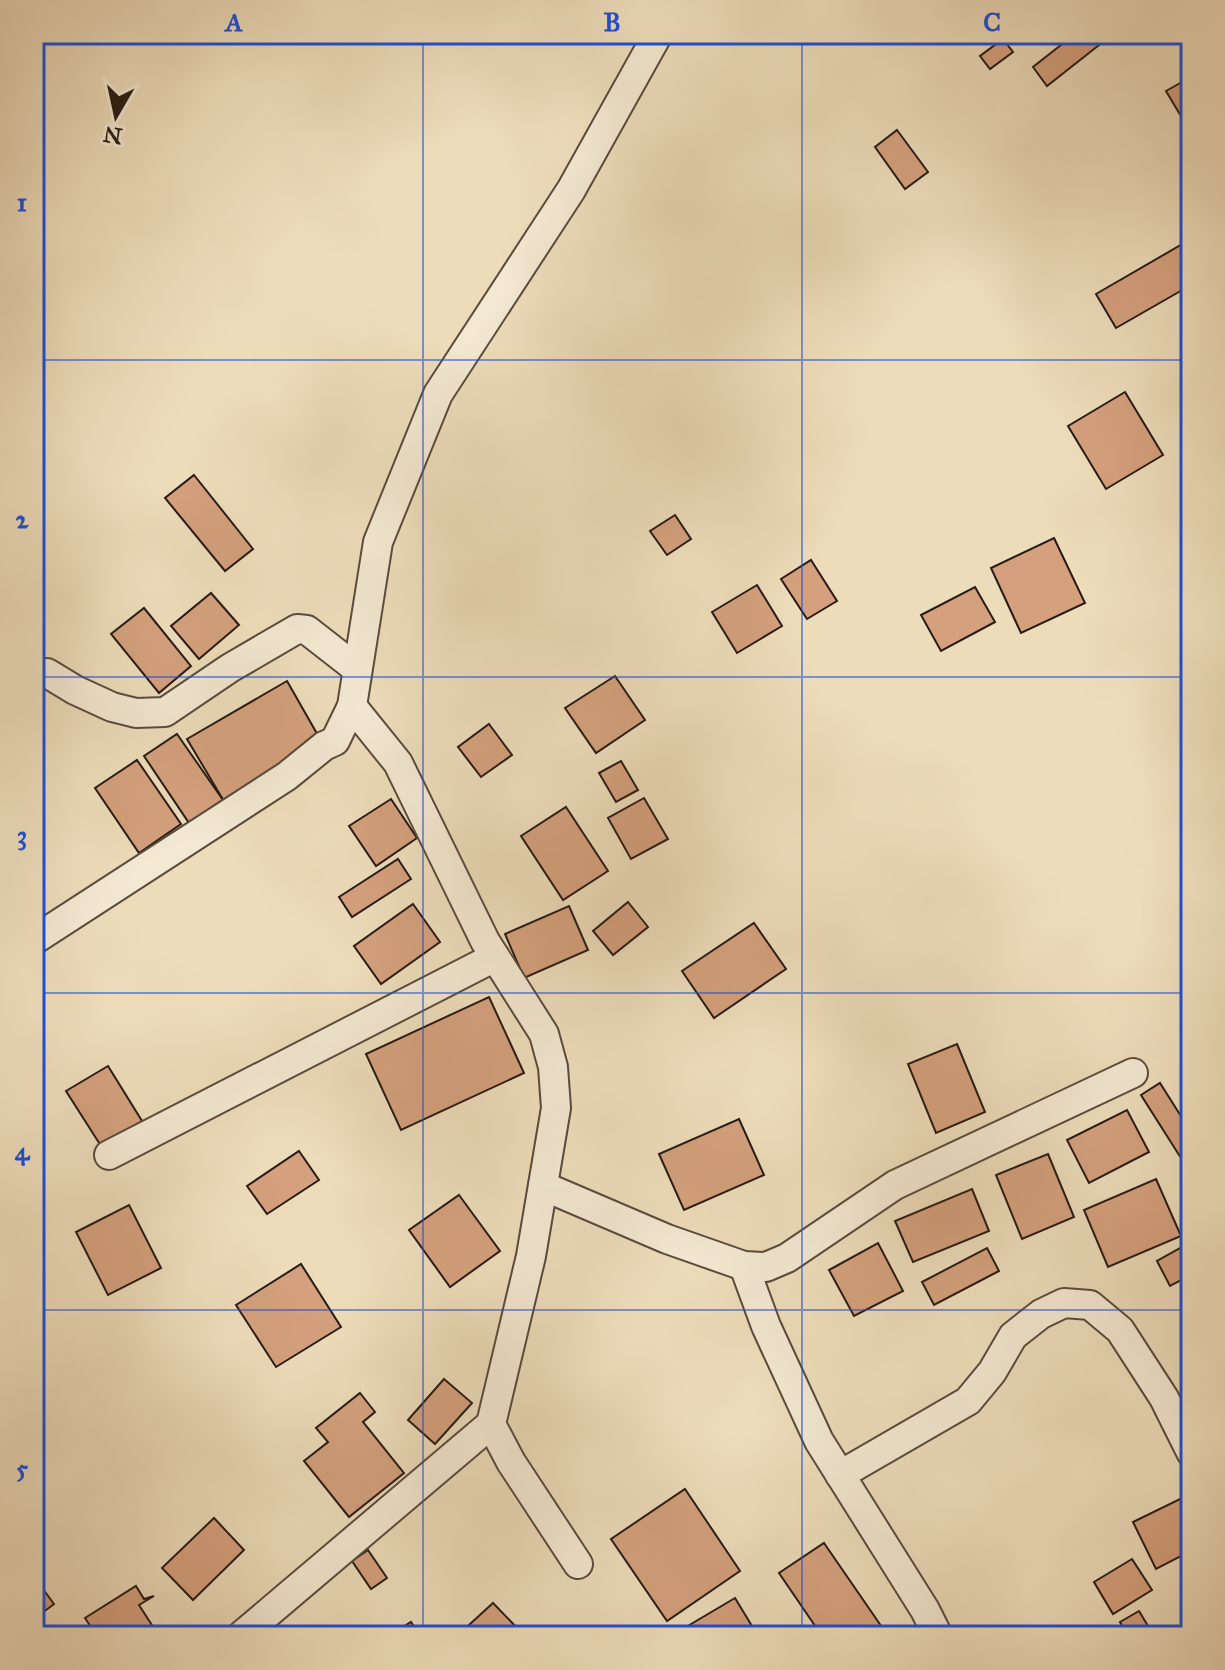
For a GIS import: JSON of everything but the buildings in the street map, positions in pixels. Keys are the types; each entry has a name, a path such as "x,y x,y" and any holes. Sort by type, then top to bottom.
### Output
{"street":[{"path":"34,940 287,776 324,746 335,741 352,706 378,542 438,394 571,190 658,34"},
{"path":"34,673 47,673 112,707 136,713 165,712 230,668 297,629 307,630 357,669"},
{"path":"241,1636 491,1424 531,1256 556,1108 553,1067 544,1034 495,957 398,763 352,706"},
{"path":"109,1155 495,957"},
{"path":"543,1186 667,1239 744,1266 766,1267 787,1258 895,1185 1133,1073"},
{"path":"744,1266 766,1326 819,1441 925,1610 938,1636"},
{"path":"840,1475 968,1401 992,1372 1013,1336 1041,1314 1064,1303 1090,1305 1120,1330 1164,1398 1191,1452"},
{"path":"491,1424 511,1462 578,1564"}]}
